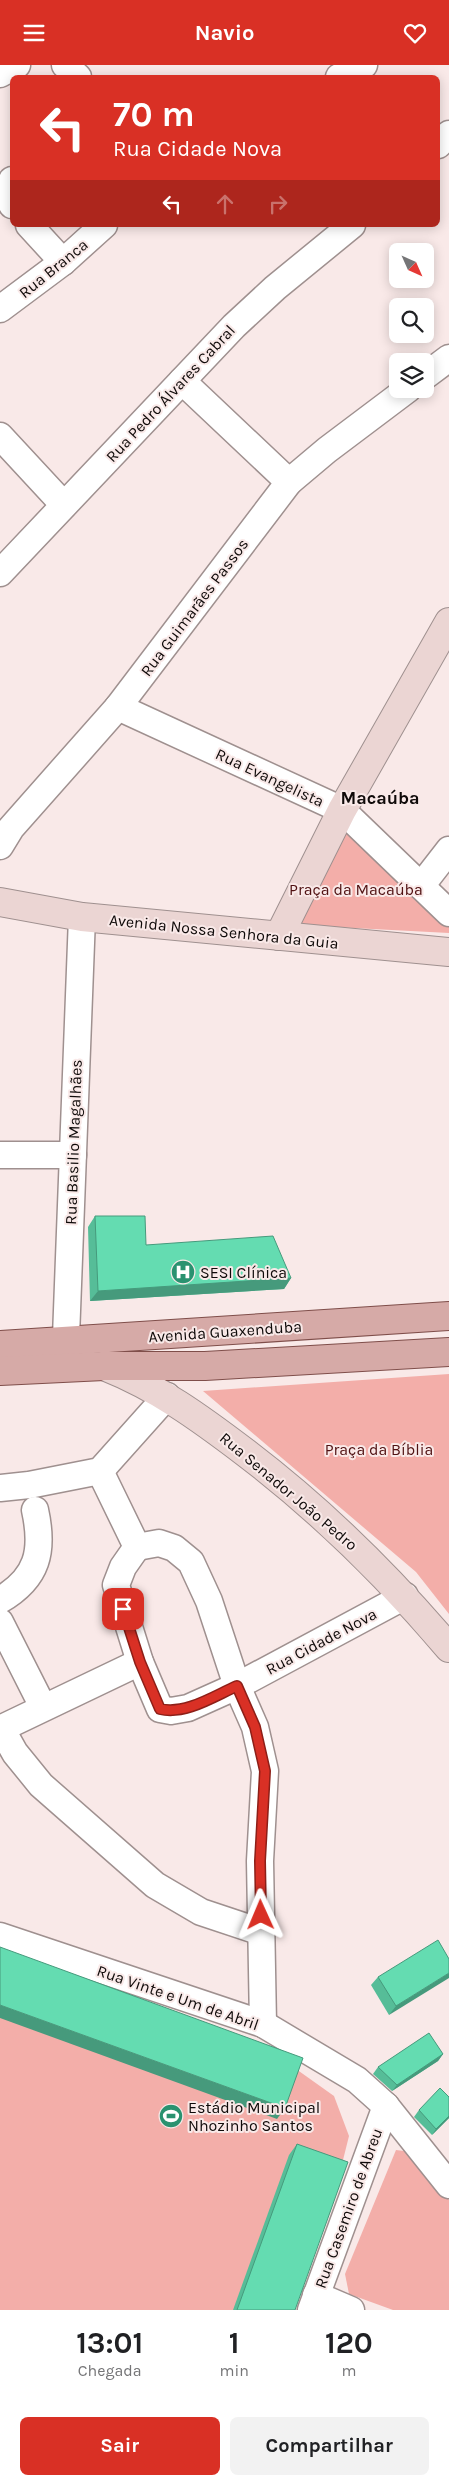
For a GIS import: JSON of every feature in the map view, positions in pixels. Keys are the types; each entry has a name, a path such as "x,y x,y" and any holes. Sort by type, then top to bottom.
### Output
{"main road":[{"name":"Avenida Guaxenduba","path":"0,1371 65,1355 449,1316"},
{"path":"205,1366 245,1354 423,1344 439,1336 449,1324"},
{"name":"Avenida Guaxenduba","path":"0,1345 65,1355 104,1366 205,1366 449,1351"}],"street":[{"path":"0,74 17,65"},
{"path":"65,65 76,75"},
{"path":"344,75 364,65"},
{"path":"440,143 449,134"},
{"path":"31,227 63,262"},
{"name":"Rua Branca","path":"0,309 63,262 102,227"},
{"name":"Rua Pedro Álvares Cabral","path":"0,573 234,326 275,288 350,227"},
{"path":"434,369 449,358"},
{"path":"182,381 289,482"},
{"name":"Rua Guimarães Passos","path":"0,846 11,828 118,707 289,482 327,449 396,398"},
{"path":"0,436 64,505"},
{"path":"279,936 342,810 449,622"},
{"name":"Rua Evangelista","path":"118,707 342,810 449,913"},
{"path":"421,886 449,850"},
{"name":"Avenida Nossa Senhora da Guia","path":"0,902 82,917 449,952"},
{"name":"Rua Basilio Magalhães","path":"65,1355 82,917"},
{"path":"0,1155 73,1155"},
{"name":"Rua Senador João Pedro","path":"104,1366 132,1377 167,1396 280,1479 352,1542 405,1596 449,1648"},
{"path":"0,1488 30,1485 100,1471 167,1396"},
{"path":"100,1471 137,1547 159,1543 174,1548 191,1563 209,1601 237,1686 255,1727 265,1771 260,1861 263,2025"},
{"path":"0,1600 25,1581 39,1553 40,1535 35,1510"},
{"name":"Rua Cidade Nova","path":"137,1547 124,1567 116,1585 140,1662 160,1709 172,1711 188,1708 237,1686 405,1596"},
{"path":"0,1622 43,1707"},
{"path":"140,1662 43,1707 1,1729 15,1753 42,1785 155,1885 201,1912 261,1932"},
{"name":"Rua Vinte e Um de Abril","path":"0,1937 263,2025 357,2081 386,2106 449,2185"},
{"name":"Rua Casemiro de Abreu","path":"313,2303 386,2106"},
{"path":"313,2303 351,2310"}],"green space":[{"name":"Praça da Macaúba","path":"345,823 449,927 449,933 296,925"},
{"name":"Praça da Bíblia","path":"449,1374 449,1614 416,1572 203,1391"},
{"name":"Estádio Municipal Nhozinho Santos","path":"0,1961 296,2069 334,2096 349,2136 340,2172 291,2310 0,2310"},
{"path":"396,2150 412,2152 449,2200 449,2310 393,2310 349,2294 345,2274"}],"building":[{"name":"SESI Clínica","path":"95,1216 145,1216 146,1245 273,1236 291,1278 98,1291"},
{"path":"438,1940 449,1959 449,1973 396,2006 378,1977"},
{"path":"0,1947 303,2058 285,2108 0,2005"},
{"path":"429,2033 443,2054 397,2085 378,2067"},
{"path":"440,2088 449,2097 449,2116 436,2129 419,2110"},
{"path":"297,2144 348,2162 295,2310 237,2310"}],"place":[{"name":"SESI Clínica","path":"183,1272"},
{"name":"Estádio Municipal Nhozinho Santos","path":"171,2116"}],"district":[{"name":"Macaúba","path":"380,798"}],"route":[{"path":"123,1609 140,1662 160,1709 172,1711 188,1708 237,1686 255,1727 265,1771 260,1861 261,1915"}]}
